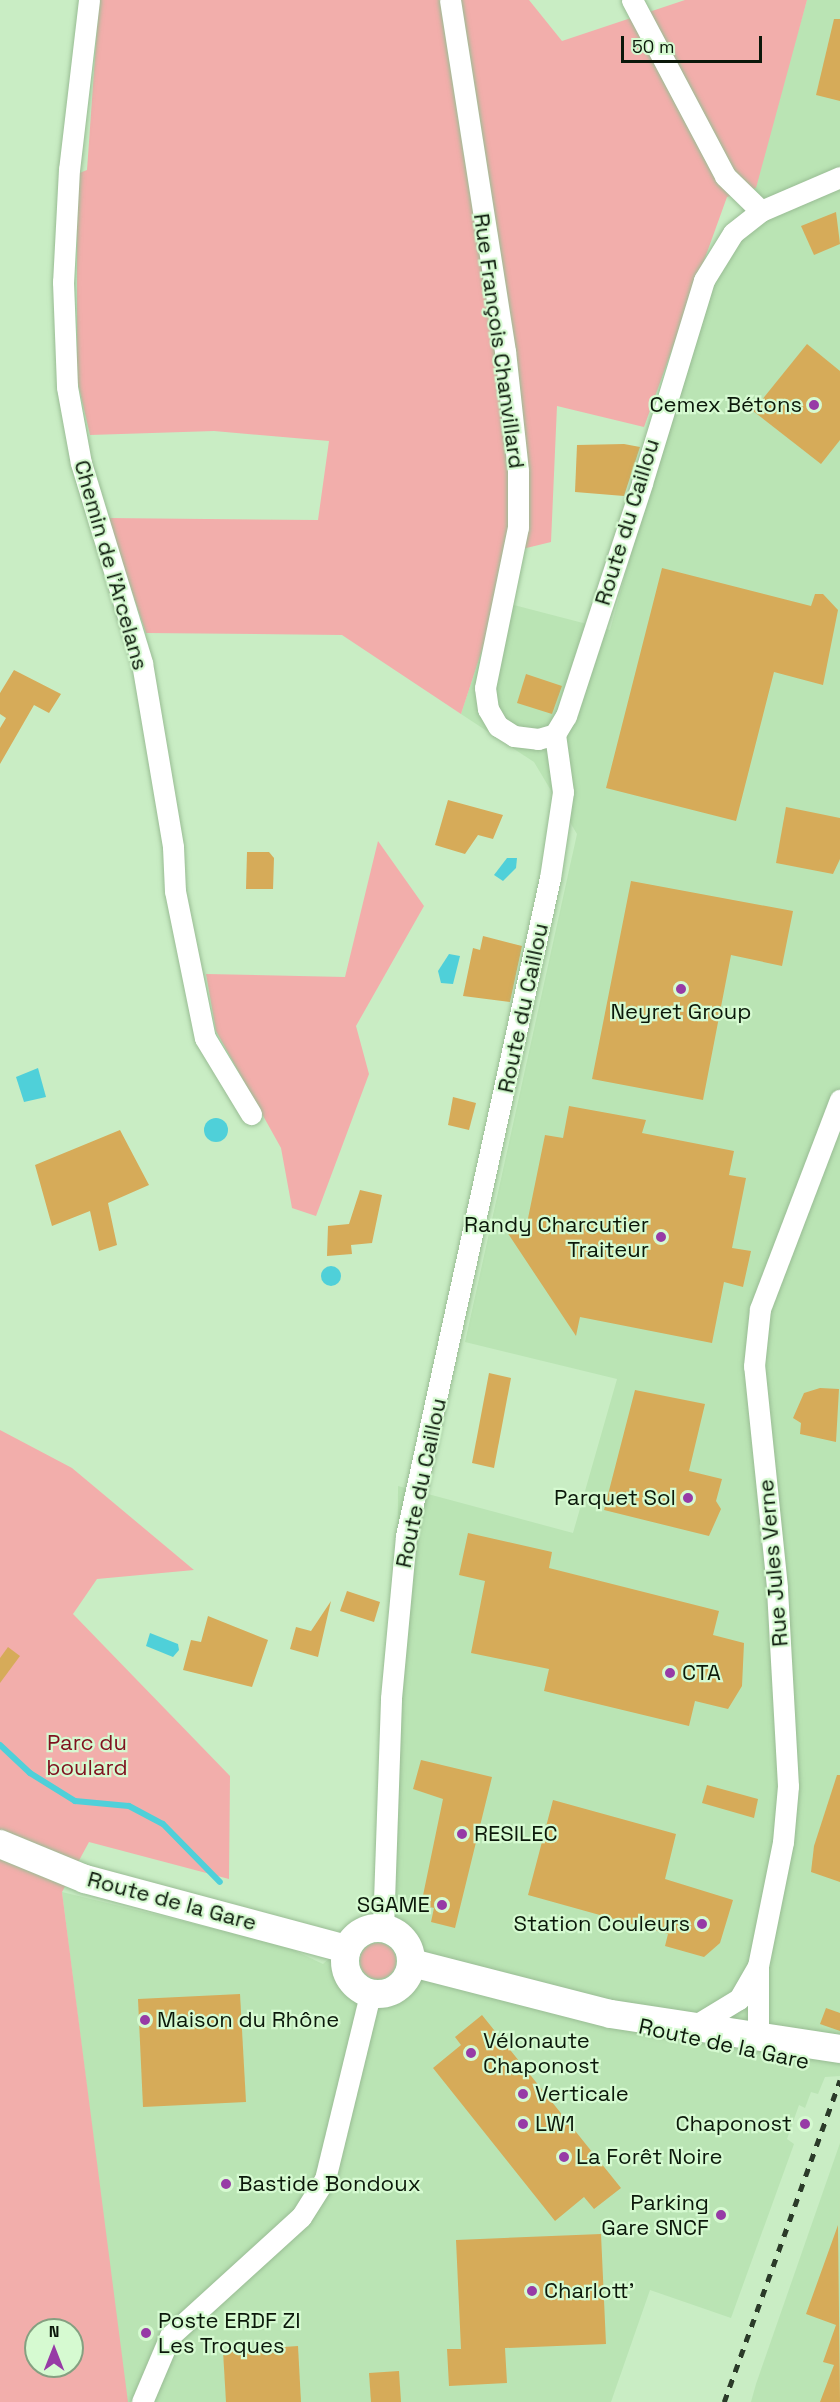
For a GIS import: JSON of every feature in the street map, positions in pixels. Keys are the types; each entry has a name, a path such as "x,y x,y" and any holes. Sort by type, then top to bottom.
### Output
{"main road":[{"name":"Route de la Gare","path":"0,1844 85,1879 347,1949"},
{"path":"383,1929 407,1944 411,1963 399,1987 370,1994 352,1981 347,1949 362,1932 383,1929"},
{"name":"Route de la Gare","path":"411,1963 611,2014 696,2025 840,2049"},
{"name":"Route de la Gare","path":"611,2014 640,2030 682,2039 840,2064"}],"street":[{"name":"Chemin de l'Arcelans","path":"89,0 69,169 63,282 67,387 81,463 142,663 172,847 174,891 205,1038 251,1114"},
{"name":"Rue François Chanvillard","path":"450,0 505,351 518,470 517,537 485,688 488,709 498,726 514,736 538,739 555,734"},
{"path":"632,0 725,176 761,211"},
{"name":"Route du Caillou","path":"383,1929 387,1885 395,1644 406,1536 550,878 563,792 555,734 566,716 642,483 704,280 733,233 761,211 840,177"},
{"name":"Rue Jules Verne","path":"758,2037 758,1966 783,1842 788,1786 756,1343 760,1309 840,1100"},
{"path":"696,2025 739,1999 758,1966"},
{"path":"142,2402 170,2337 301,2217 325,2179 370,1994"}],"shaded area":[{"path":"807,0 840,0 840,2076 825,2077 818,2094 811,2092 805,2108 799,2105 787,2139 794,2144 731,2318 650,2290 611,2402 127,2402 62,1892 285,1946 323,1964 396,1899 398,1486 573,1533 617,1379 465,1342 577,834 534,762 461,714 498,601 610,630 680,378 713,287 736,250"},
{"path":"840,2143 840,2402 751,2402 756,2384"}],"green space":[{"path":"99,0 529,0 562,41 685,0 807,0 756,188 727,197 644,427 557,406 551,542 506,553 498,601 461,714 342,635 146,633 107,518 318,520 329,441 214,431 90,435 77,379 77,174 87,170"},
{"path":"378,841 424,906 356,1026 369,1074 316,1216 292,1208 281,1148 216,1031 206,974 345,977"},
{"name":"Parc du boulard","path":"0,1430 72,1468 194,1570 97,1579 73,1614 230,1776 229,1879 89,1842 62,1892 128,2402 0,2402"},
{"path":"378,1943 391,1948 396,1961 391,1974 378,1979 365,1974 360,1961 365,1948"}],"water":[{"path":"507,858 517,858 516,868 503,881 494,875"},
{"path":"449,954 460,956 453,984 441,983 438,971"},
{"path":"38,1068 46,1097 24,1102 16,1077"},
{"path":"216,1118 224,1122 228,1130 224,1138 216,1142 208,1138 204,1130 208,1122"},
{"path":"327,1266 335,1266 341,1272 341,1280 335,1286 327,1286 321,1280 321,1272"},
{"path":"150,1633 178,1644 179,1650 173,1657 146,1646"}],"building":[{"path":"834,19 840,19 840,101 816,95"},
{"path":"836,212 840,244 814,255 801,226"},
{"path":"807,344 840,371 840,440 821,464 753,411"},
{"path":"624,444 640,447 624,496 575,492 577,445"},
{"path":"662,568 811,606 815,594 823,594 838,610 823,685 774,672 736,821 606,788"},
{"path":"14,670 61,694 49,713 34,705 0,764 0,728 6,718 0,714 0,693"},
{"path":"526,674 562,686 552,714 517,703"},
{"path":"448,800 503,815 493,839 478,835 465,854 435,845"},
{"path":"786,807 840,818 840,859 833,874 776,863"},
{"path":"247,852 269,852 274,858 273,889 246,889"},
{"path":"631,881 793,911 782,966 731,955 703,1100 592,1079"},
{"path":"483,936 522,946 510,1002 463,996 473,948 480,950"},
{"path":"453,1097 476,1103 469,1130 448,1125"},
{"path":"569,1106 646,1120 642,1133 734,1151 729,1175 746,1178 732,1248 751,1251 743,1287 724,1282 712,1343 580,1317 576,1336 505,1229 525,1233 545,1135 563,1138"},
{"path":"120,1130 149,1185 108,1203 117,1245 99,1251 90,1211 52,1226 35,1165"},
{"path":"360,1190 382,1195 372,1243 351,1245 352,1254 327,1256 328,1226 349,1224"},
{"path":"489,1373 511,1378 494,1468 472,1463"},
{"path":"820,1388 839,1389 836,1442 800,1434 801,1423 793,1418 804,1393"},
{"path":"635,1390 705,1404 689,1471 722,1479 716,1501 721,1509 709,1536 604,1510"},
{"path":"468,1533 552,1552 549,1568 719,1611 713,1635 744,1643 742,1686 728,1709 695,1701 689,1726 544,1691 549,1669 471,1653 485,1581 459,1575"},
{"path":"347,1591 380,1602 374,1622 340,1611"},
{"path":"331,1601 318,1657 290,1649 296,1627 311,1631"},
{"path":"208,1616 268,1640 252,1687 183,1670 191,1640 201,1642"},
{"path":"8,1647 20,1656 0,1683 0,1658"},
{"path":"421,1760 492,1777 455,1928 431,1922 434,1908 421,1905 443,1799 413,1789"},
{"path":"837,1775 840,1775 840,1882 811,1872 814,1846"},
{"path":"707,1785 758,1799 754,1818 702,1803"},
{"path":"553,1800 676,1834 665,1879 733,1900 720,1943 704,1957 665,1946 668,1934 528,1895"},
{"path":"240,1994 246,2102 143,2107 138,1999"},
{"path":"826,2008 840,2013 840,2031 820,2024"},
{"name":"LW1","path":"482,2015 621,2188 594,2209 584,2197 555,2221 433,2068 461,2045 455,2037"},
{"path":"838,2225 840,2402 820,2402 834,2365 823,2362 836,2325 806,2314"},
{"path":"601,2234 606,2344 505,2348 507,2383 449,2386 447,2349 461,2349 456,2240"},
{"path":"298,2346 301,2402 226,2402 223,2351"},
{"path":"399,2371 401,2402 371,2402 369,2373"}],"waterway":[{"path":"0,1745 30,1773 75,1801 129,1806 163,1824 220,1882"}],"railway":[{"path":"724,2402 840,2080"}],"place":[{"name":"Cemex Bétons","path":"814,405"},
{"name":"Neyret Group","path":"681,989"},
{"name":"Randy Charcutier Traiteur","path":"661,1237"},
{"name":"Parquet Sol","path":"688,1498"},
{"name":"CTA","path":"670,1673"},
{"name":"RESILEC","path":"462,1834"},
{"name":"SGAME","path":"442,1905"},
{"name":"Station Couleurs","path":"702,1924"},
{"name":"Maison du Rhône","path":"145,2020"},
{"name":"Vélonaute Chaponost","path":"471,2053"},
{"name":"Verticale","path":"523,2094"},
{"name":"LW1","path":"523,2124"},
{"name":"Chaponost","path":"805,2124"},
{"name":"La Forêt Noire","path":"564,2157"},
{"name":"Bastide Bondoux","path":"226,2184"},
{"name":"Parking Gare SNCF","path":"721,2215"},
{"name":"Charlott'","path":"532,2291"},
{"name":"Poste ERDF ZI Les Troques","path":"146,2333"}]}
